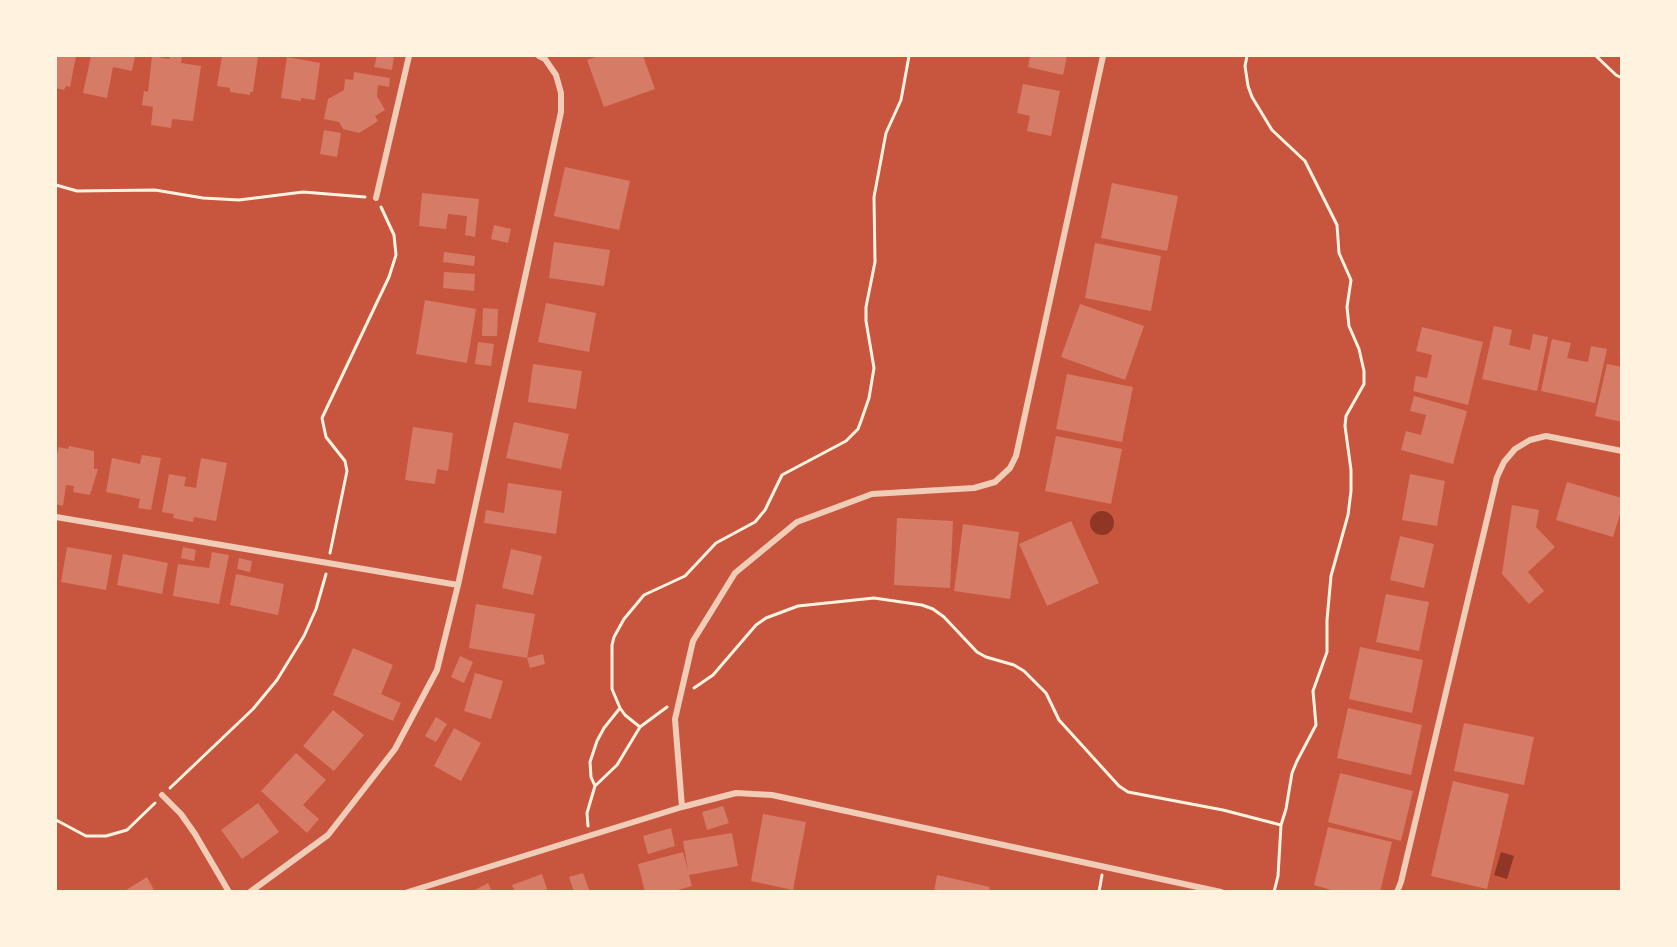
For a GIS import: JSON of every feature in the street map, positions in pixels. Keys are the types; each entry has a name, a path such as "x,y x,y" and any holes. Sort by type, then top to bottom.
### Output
{"street":[{"path":"376,198 410,56"},
{"path":"250,891 328,835 395,749 437,670 458,585 561,112 561,93 556,75 545,59 539,56"},
{"path":"682,807 675,719 693,641 735,573 797,522 872,494 974,488 995,482 1010,468 1016,456 1103,56"},
{"path":"1397,891 1497,477 1504,462 1515,449 1530,440 1546,436 1622,451"},
{"path":"56,517 458,585"},
{"path":"408,891 682,807 736,793 772,795 1221,891"},
{"path":"162,795 181,814 195,834 229,891"}],"path":[{"path":"640,726 625,715 612,689 614,637 636,604 644,595 685,576 716,543 755,522 765,510 782,475 846,441 858,429 869,398 874,368 866,321 866,307 875,262 874,197 886,133 902,100 909,56"},
{"path":"1247,56 1245,66 1251,97 1272,130 1305,161 1337,225 1340,253 1350,280 1347,307 1349,326 1359,349 1364,371 1364,384 1346,416 1351,491 1348,515 1331,576 1327,652 1313,691 1316,725 1297,761 1281,825 1278,876 1274,891"},
{"path":"1596,56 1622,78"},
{"path":"56,185 77,191 155,190 203,198 239,200 303,192 376,198 394,235 396,255 379,297 322,418 326,437 345,461 347,471 319,601 302,640 277,680 253,709 127,830 106,836 86,836 56,820"},
{"path":"589,836 587,813 594,786 616,765 640,726 712,675 756,625 766,618 798,606 853,598 874,598 922,605 933,609 944,617 977,652 1014,665 1024,671 1046,693 1059,720 1119,786 1128,792 1223,810 1281,825"},
{"path":"594,786 590,762 597,741 620,708"}],"shaded area":[{"path":"1102,511 1107,512 1113,518 1113,528 1107,534 1102,535 1097,534 1091,528 1090,523 1091,518 1097,512"},
{"path":"1501,852 1514,856 1507,879 1494,875"}],"building":[{"path":"56,56 76,56 70,87 66,86 64,90 56,88"},
{"path":"91,56 135,56 132,71 113,67 107,98 83,93"},
{"path":"152,56 169,59 170,56 182,56 181,63 201,66 193,121 172,119 171,128 151,125 153,107 142,105 144,91 148,92"},
{"path":"222,56 258,56 253,92 250,92 250,95 230,92 230,88 217,86"},
{"path":"377,56 394,56 392,70 374,67"},
{"path":"599,56 643,56 655,89 604,107 587,60"},
{"path":"1030,56 1067,56 1063,75 1028,67"},
{"path":"287,57 320,63 315,100 301,98 301,101 281,98"},
{"path":"354,72 390,78 389,87 378,85 377,96 385,110 375,116 378,121 359,133 343,129 339,122 324,119 328,99 344,90 345,79 353,80"},
{"path":"1023,84 1060,91 1051,136 1027,131 1030,116 1017,113"},
{"path":"324,130 341,133 337,157 320,154"},
{"path":"565,167 630,181 619,230 554,216"},
{"path":"1112,183 1178,196 1167,251 1101,238"},
{"path":"422,193 479,199 475,237 465,235 467,216 448,214 446,229 419,226"},
{"path":"494,225 511,229 508,243 491,239"},
{"path":"554,242 610,250 604,286 549,278"},
{"path":"1095,243 1161,256 1151,311 1085,298"},
{"path":"444,252 475,256 474,266 443,262"},
{"path":"444,272 475,274 474,291 443,288"},
{"path":"425,300 476,309 467,363 416,354"},
{"path":"546,303 596,313 589,352 538,342"},
{"path":"1080,304 1144,326 1125,380 1061,357"},
{"path":"483,308 498,309 497,336 482,336"},
{"path":"1494,326 1512,330 1509,345 1530,350 1533,334 1548,337 1537,391 1482,379"},
{"path":"1422,327 1483,342 1468,405 1413,391 1416,376 1427,378 1432,355 1416,351"},
{"path":"1552,339 1571,343 1567,358 1588,362 1591,346 1607,349 1595,403 1541,391"},
{"path":"478,342 494,344 491,366 475,364"},
{"path":"533,364 582,371 576,409 528,402"},
{"path":"1607,364 1622,367 1622,422 1595,416"},
{"path":"1067,374 1133,387 1122,442 1056,429"},
{"path":"1414,396 1467,411 1453,464 1401,450 1406,431 1421,435 1426,415 1410,411"},
{"path":"514,422 569,434 561,469 506,458"},
{"path":"413,427 453,433 448,471 437,469 435,484 405,480"},
{"path":"1056,436 1122,449 1111,504 1045,491"},
{"path":"69,446 94,451 94,469 98,469 90,495 73,492 74,486 66,485 63,506 56,504 56,457 59,447 68,449"},
{"path":"142,455 161,458 151,510 138,508 140,499 106,492 112,458 140,464"},
{"path":"201,458 227,463 216,521 194,517 193,522 173,518 174,514 162,512 169,474 186,477 184,486 196,488"},
{"path":"1410,474 1445,481 1437,526 1402,520"},
{"path":"1567,482 1622,498 1622,508 1613,537 1556,520"},
{"path":"508,483 562,491 556,534 484,523 486,510 504,513"},
{"path":"1512,505 1539,510 1536,527 1555,547 1528,572 1544,591 1529,604 1502,574"},
{"path":"897,518 953,521 950,588 894,585"},
{"path":"1071,521 1099,583 1047,606 1019,544"},
{"path":"963,524 1019,532 1010,599 954,591"},
{"path":"1400,536 1434,544 1424,588 1390,580"},
{"path":"67,547 112,555 106,590 61,582"},
{"path":"183,547 196,550 194,561 181,558"},
{"path":"511,549 542,556 533,595 502,588"},
{"path":"212,552 229,555 219,604 173,596 178,564 209,568"},
{"path":"123,554 168,563 162,594 117,585"},
{"path":"239,558 252,561 250,572 237,569"},
{"path":"236,574 284,584 278,615 230,605"},
{"path":"1386,594 1429,602 1419,651 1376,642"},
{"path":"476,604 535,614 527,658 469,648"},
{"path":"1360,647 1423,660 1412,713 1349,699"},
{"path":"353,648 393,665 381,694 401,703 393,721 333,695"},
{"path":"543,654 545,664 530,668 527,658"},
{"path":"460,656 473,662 464,683 451,677"},
{"path":"475,673 503,681 491,719 464,711"},
{"path":"1348,708 1422,725 1411,775 1337,758"},
{"path":"333,710 364,735 334,771 303,746"},
{"path":"436,717 447,724 436,742 425,736"},
{"path":"1464,723 1534,737 1524,785 1454,771"},
{"path":"454,728 481,743 461,781 434,766"},
{"path":"296,753 326,780 303,805 319,819 307,833 261,791"},
{"path":"1340,773 1413,791 1401,841 1328,822"},
{"path":"1453,781 1509,794 1487,889 1431,876"},
{"path":"258,803 279,832 242,859 221,830"},
{"path":"723,806 729,823 707,830 702,812"},
{"path":"763,814 806,822 793,890 751,881"},
{"path":"1328,827 1392,842 1380,892 1338,892 1314,885"},
{"path":"671,828 675,846 648,854 643,836"},
{"path":"732,833 738,866 689,875 692,886 671,892 645,892 638,864 683,852 688,871 683,841"},
{"path":"583,873 590,892 574,892 569,877"},
{"path":"542,874 548,892 515,892 512,885"},
{"path":"937,875 990,887 989,892 934,892"},
{"path":"147,877 155,892 123,892"},
{"path":"488,883 492,892 471,892"}]}
